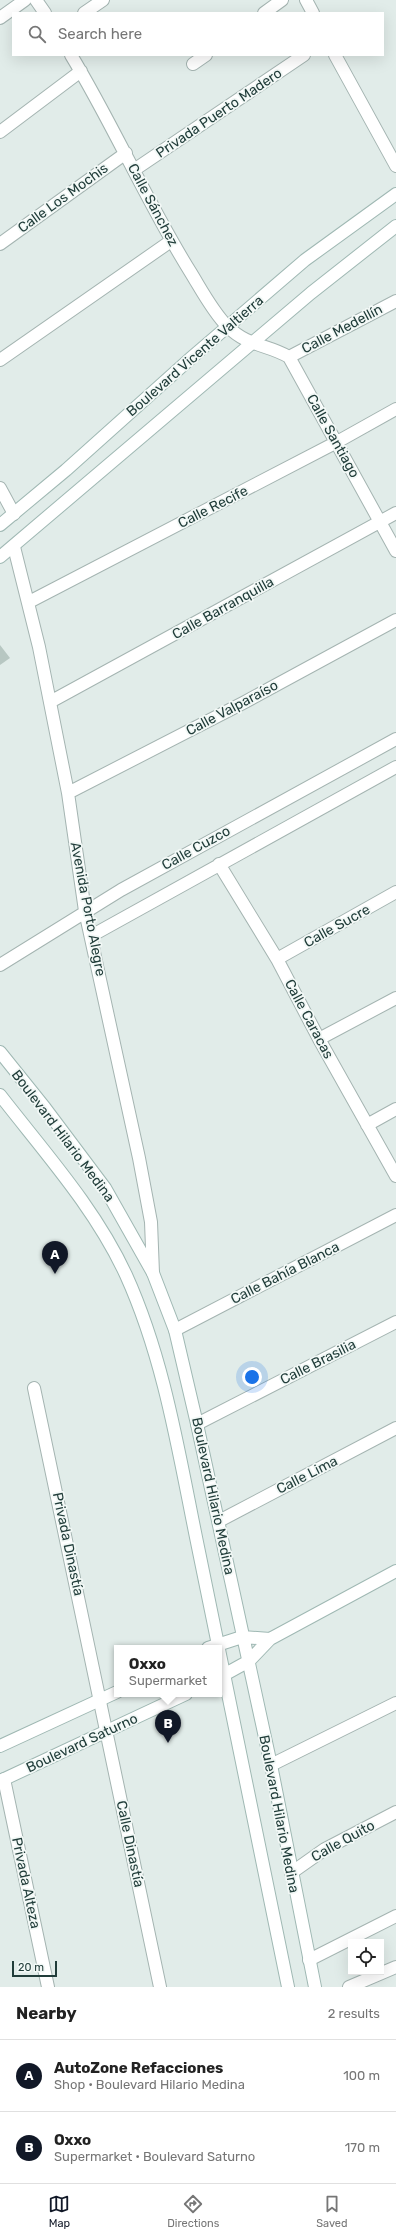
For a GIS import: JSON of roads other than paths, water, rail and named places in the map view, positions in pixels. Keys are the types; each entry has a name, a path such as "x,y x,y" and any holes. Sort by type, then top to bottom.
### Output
{"street":[{"path":"0,18 25,0"},
{"path":"36,0 44,12"},
{"path":"85,12 103,0"},
{"path":"265,12 282,0"},
{"path":"306,0 312,12"},
{"name":"Calle Sánchez","path":"72,56 126,153 171,241 227,326 250,344"},
{"path":"193,64 205,56"},
{"name":"Privada Puerto Madero","path":"134,170 303,56"},
{"path":"336,56 396,166"},
{"path":"0,132 81,71"},
{"name":"Calle Los Mochis","path":"0,244 126,153"},
{"name":"Boulevard Vicente Valtierra","path":"0,525 227,326 305,260 396,194"},
{"name":"Boulevard Vicente Valtierra","path":"0,557 14,547 316,288 396,226"},
{"path":"0,360 171,241"},
{"name":"Calle Medellín","path":"289,357 396,301"},
{"path":"250,344 289,357"},
{"name":"Calle Santiago","path":"289,357 396,551"},
{"name":"Calle Recife","path":"29,602 337,442 396,409"},
{"path":"0,488 14,514"},
{"name":"Calle Barranquilla","path":"50,702 396,513"},
{"name":"Avenida Porto Alegre","path":"14,547 29,602 50,702 68,794 85,911 92,936 151,1222 153,1273"},
{"name":"Calle Valparaíso","path":"68,794 243,703 396,620"},
{"name":"Calle Cuzco","path":"0,964 18,955 85,911 212,839 396,740"},
{"name":"Calle Cuzco","path":"92,936 219,864 396,767"},
{"name":"Calle Caracas","path":"219,864 277,959 318,1039 396,1176"},
{"name":"Calle Sucre","path":"277,959 396,892"},
{"path":"318,1039 396,998"},
{"name":"Boulevard Hilario Medina","path":"0,1052 45,1108 105,1188 153,1273 175,1330 219,1521 242,1637 271,1765 291,1873 315,1987"},
{"name":"Boulevard Hilario Medina","path":"0,1095 78,1194 99,1224 126,1275 139,1308 167,1400 214,1645"},
{"path":"367,1125 396,1109"},
{"name":"Calle Bahía Blanca","path":"175,1330 396,1216"},
{"name":"Calle Brasilia","path":"197,1424 396,1322"},
{"name":"Privada Dinastía","path":"34,1388 101,1700"},
{"name":"Calle Lima","path":"219,1521 396,1428"},
{"path":"222,1676 248,1661 270,1639 396,1571"},
{"path":"217,1645 242,1637 270,1639"},
{"name":"Boulevard Hilario Medina","path":"222,1676 288,1987"},
{"path":"0,1746 114,1694"},
{"name":"Boulevard Saturno","path":"2,1780 180,1697"},
{"name":"Calle Dinastía","path":"101,1700 106,1732 160,1987"},
{"path":"271,1765 396,1703"},
{"name":"Privada Alteza","path":"2,1780 48,1987"},
{"name":"Calle Quito","path":"291,1873 325,1849 396,1812"},
{"path":"309,1960 396,1916"},
{"path":"349,1987 396,1967"}],"place":[{"name":"AutoZone Refacciones","path":"55,1274"},
{"name":"Oxxo","path":"168,1743"}]}
